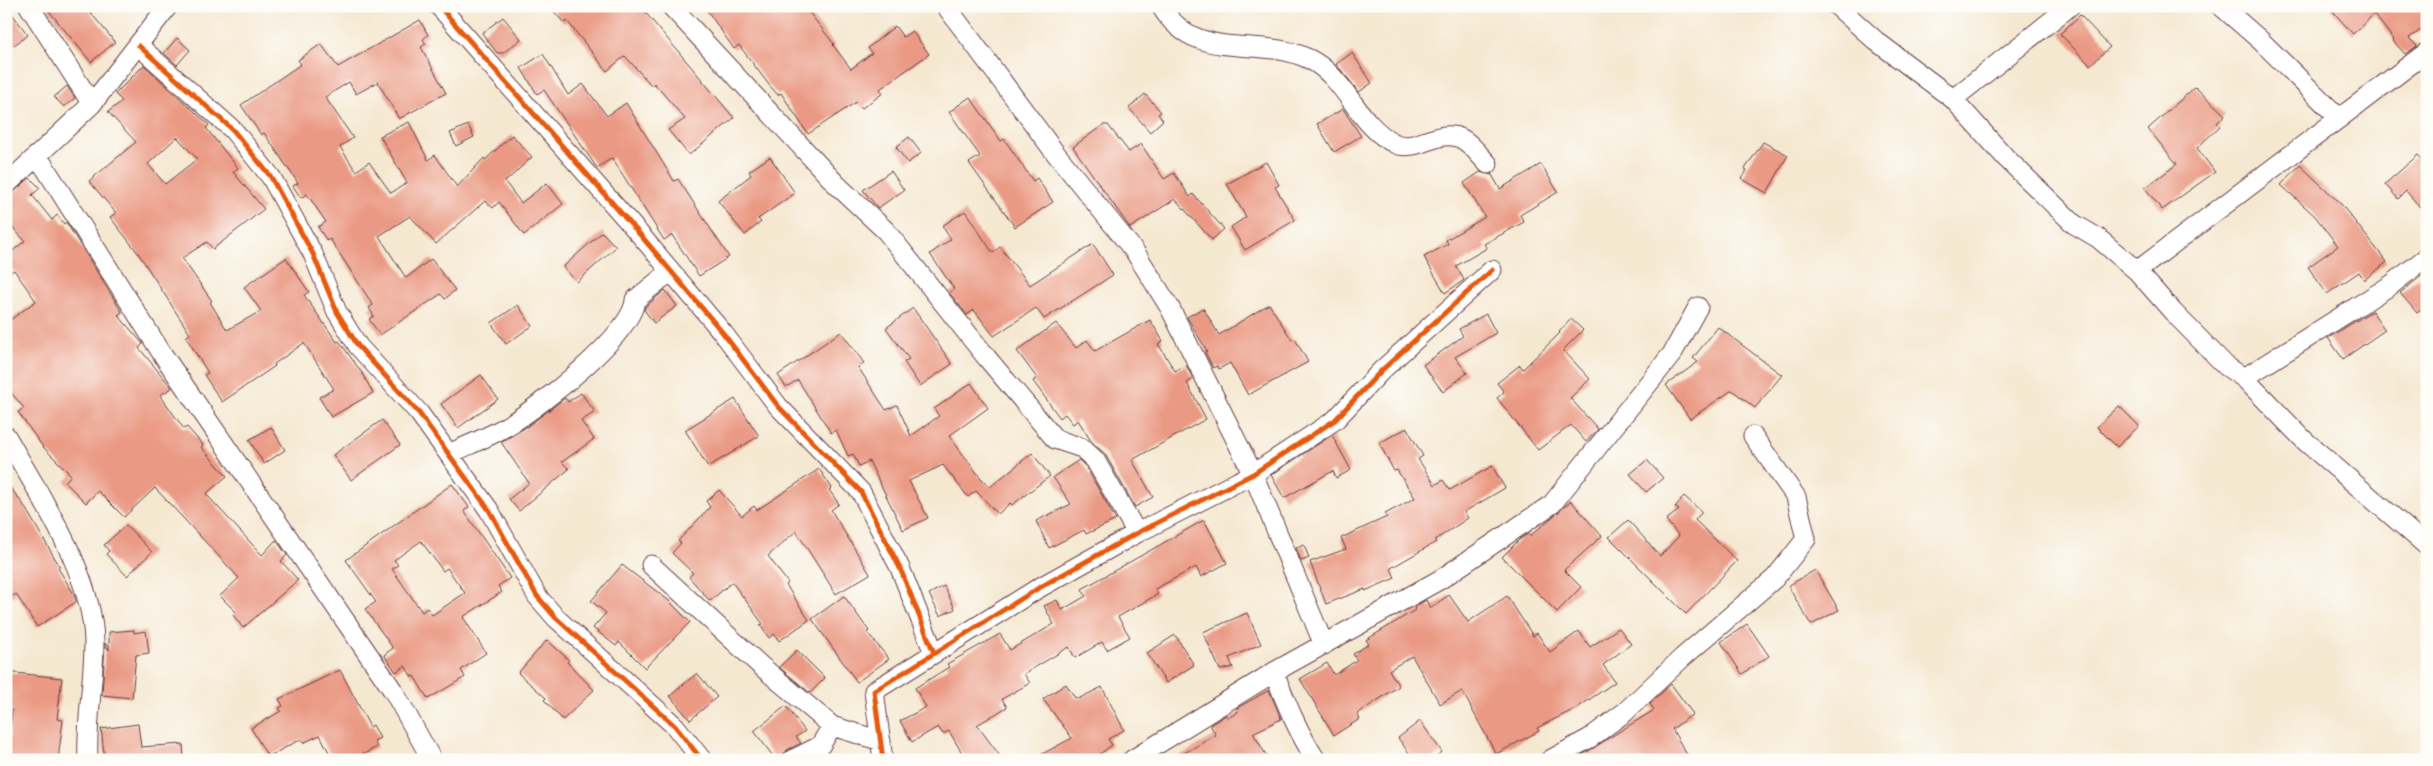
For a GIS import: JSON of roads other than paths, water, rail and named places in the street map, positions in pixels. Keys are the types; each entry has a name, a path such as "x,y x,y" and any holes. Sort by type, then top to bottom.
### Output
{"street":[{"path":"29,6 92,104"},
{"path":"6,185 92,104 139,46 168,6"},
{"path":"439,6 723,333 778,406 861,492 900,568 934,652"},
{"path":"671,6 837,185 886,231 987,358 1055,439 1082,448 1095,460 1137,533"},
{"path":"946,6 1053,150 1135,252 1170,308 1253,474 1324,645"},
{"path":"1161,6 1165,14 1184,31 1206,43 1234,47 1284,49 1310,59 1333,77 1378,134 1397,145 1413,144 1444,134 1462,138 1488,164"},
{"path":"1837,6 1876,41 1953,99 2006,158 2074,224 2098,238 2137,270 2173,312 2226,366 2244,378 2305,441 2427,546"},
{"path":"1953,99 2070,6"},
{"path":"2221,6 2260,40 2338,117"},
{"path":"139,46 234,130 271,177 313,254 337,312 358,346 419,413 449,454 489,510 537,596 556,618 675,726 702,760"},
{"path":"2137,270 2338,117 2427,52"},
{"path":"37,155 161,352 394,692 432,760"},
{"path":"2244,378 2391,285 2427,257"},
{"path":"449,454 508,426 567,383 617,334 635,308 636,300 666,275 665,266"},
{"path":"882,751 874,691 1037,589 1137,533 1253,474 1335,420 1382,370 1492,270"},
{"path":"1132,760 1274,672 1441,578 1552,504 1672,354 1698,307"},
{"path":"1550,760 1590,738 1624,712 1683,656 1775,578 1806,539 1796,497 1753,436"},
{"path":"9,448 83,581 94,640 86,736 88,760"},
{"path":"651,565 761,666 832,726 882,751"},
{"path":"1274,672 1288,711 1316,760"},
{"path":"792,760 820,746 832,726"}]}
